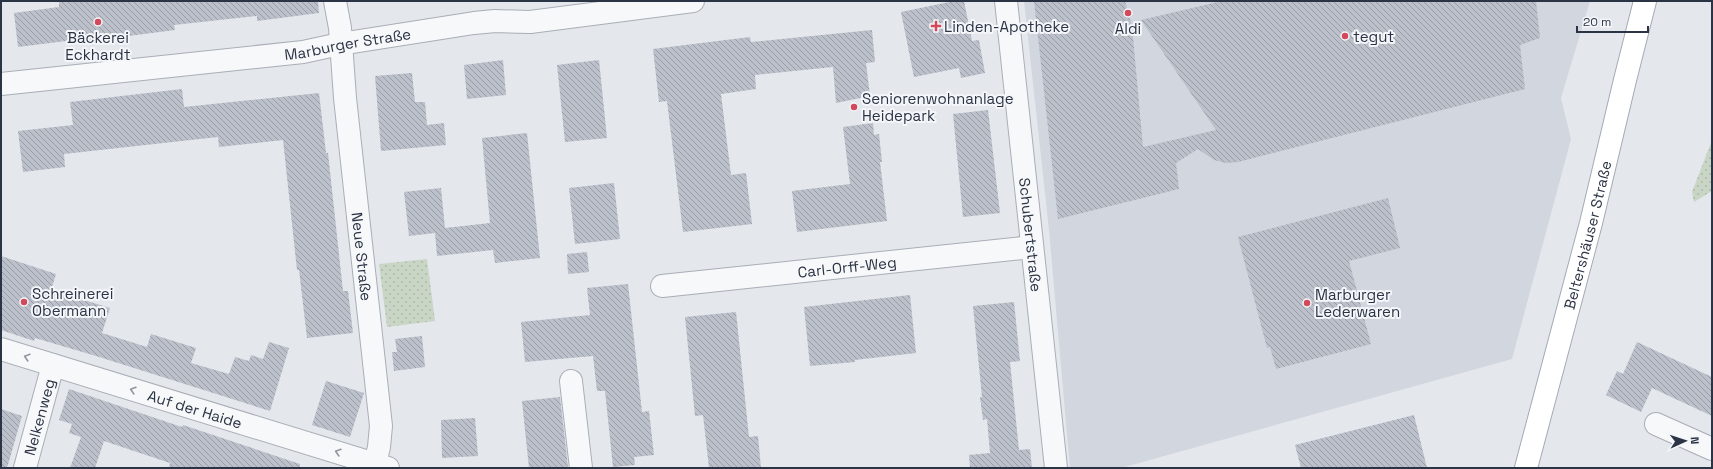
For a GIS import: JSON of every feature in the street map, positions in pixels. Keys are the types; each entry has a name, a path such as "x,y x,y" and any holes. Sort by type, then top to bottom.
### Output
{"main road":[{"name":"Beltershäuser Straße","path":"1526,468 1591,223 1645,1"}],"street":[{"name":"Neue Straße","path":"335,1 340,28 340,44 381,426 379,467"},
{"name":"Marburger Straße","path":"1,84 302,52 340,44 474,23 530,22 693,1"},
{"name":"Schubertstraße","path":"1006,1 1056,468"},
{"name":"Carl-Orff-Weg","path":"662,286 1032,247"},
{"name":"Auf der Haide","path":"1,349 379,467"},
{"name":"Nelkenweg","path":"25,468 53,365"},
{"path":"570,381 581,468"},
{"path":"1656,424 1712,449"}],"shaded area":[{"path":"1024,1 1590,1 1561,98 1571,139 1512,359 1121,468 1070,468 1049,230"}],"green space":[{"path":"1712,140 1712,191 1694,202 1692,192"},
{"path":"427,259 435,321 387,327 379,264"}],"building":[{"path":"318,1 319,13 257,21 257,16 174,25 175,30 82,42 82,39 18,47 14,13 59,7 59,2"},
{"name":"Linden-Apotheke","path":"954,1 964,1 972,41 979,40 985,73 961,78 959,68 914,77 901,12"},
{"path":"1034,1 1125,1 1132,26 1143,147 1216,130 1141,20 1222,1 1536,1 1540,38 1520,45 1525,89 1238,162 1226,163 1214,160 1198,149 1176,163 1179,189 1058,219"},
{"path":"872,30 875,62 866,63 870,96 836,103 833,67 755,75 756,89 721,94 731,175 746,173 752,224 683,232 667,101 659,102 653,49 750,37 751,42"},
{"path":"503,60 506,95 467,99 464,65"},
{"path":"599,60 607,138 565,142 557,65"},
{"path":"412,73 415,102 425,102 427,125 444,123 446,145 381,151 375,76"},
{"path":"182,89 184,107 319,93 326,153 328,153 343,291 348,291 353,333 307,338 299,270 297,270 283,140 219,147 218,137 64,154 65,167 23,172 18,131 73,125 70,102"},
{"path":"988,110 1000,213 963,217 953,114"},
{"path":"873,123 874,135 879,134 882,162 880,162 887,221 797,232 792,191 850,184 843,127"},
{"path":"527,133 540,258 495,263 493,250 437,256 435,233 409,236 404,192 441,188 445,228 490,223 482,138"},
{"path":"614,183 620,239 575,244 569,188"},
{"name":"Marburger Lederwaren","path":"1388,198 1400,248 1349,261 1371,344 1276,369 1270,347 1267,348 1238,237"},
{"path":"587,252 589,272 568,274 567,254"},
{"path":"1,256 56,274 51,290 110,308 102,333 147,347 151,334 196,348 191,363 229,374 235,357 249,361 251,355 263,359 269,342 289,348 270,411 96,356 35,338 34,341 1,330"},
{"path":"628,284 642,412 649,411 654,455 634,457 635,465 613,467 605,391 597,391 593,356 525,362 521,322 590,315 587,288"},
{"path":"910,295 916,353 855,360 855,362 810,366 804,307"},
{"path":"1014,302 1020,361 1010,362 1019,450 1030,449 1032,468 970,468 969,455 990,453 987,419 983,420 980,397 982,397 973,306"},
{"path":"736,312 749,437 758,436 761,468 709,468 703,415 695,416 685,317"},
{"path":"422,336 425,367 394,371 392,352 397,352 395,339"},
{"path":"1637,342 1712,377 1712,416 1652,388 1641,412 1606,395 1617,371 1623,374"},
{"path":"326,381 364,393 350,437 312,425"},
{"path":"69,389 182,427 183,425 300,464 300,468 169,468 170,463 104,441 95,468 70,468 81,437 69,433 72,424 59,420"},
{"path":"560,397 568,467 529,468 522,401"},
{"path":"1,409 22,416 7,468 1,468"},
{"path":"1414,415 1427,468 1301,468 1295,445"},
{"path":"475,418 478,456 442,458 441,420"}],"place":[{"name":"Aldi","path":"1128,13"},
{"name":"Bäckerei Eckhardt","path":"98,22"},
{"name":"Linden-Apotheke","path":"936,26"},
{"name":"tegut","path":"1345,36"},
{"name":"Seniorenwohnanlage Heidepark","path":"854,107"},
{"name":"Schreinerei Obermann","path":"24,302"},
{"name":"Marburger Lederwaren","path":"1307,303"}]}
